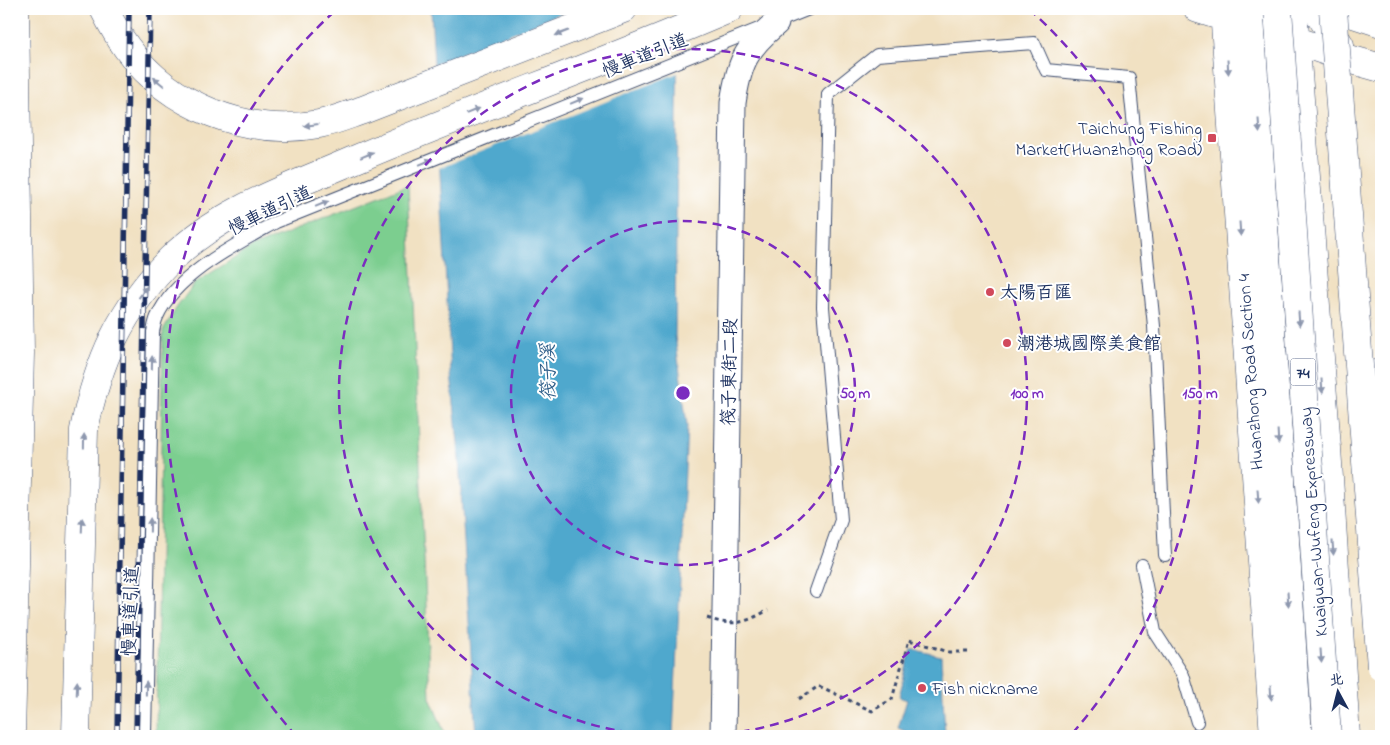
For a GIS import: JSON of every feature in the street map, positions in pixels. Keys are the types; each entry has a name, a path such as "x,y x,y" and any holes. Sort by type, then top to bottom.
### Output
{"main road":[{"path":"11,736 20,354 15,9"},
{"path":"104,9 127,49 144,69 163,86 205,111 227,119 273,127 320,124 363,110 623,9"},
{"path":"76,736 84,430 90,398 100,367 113,337 149,283 192,240 215,224 256,202 411,136 729,9"},
{"path":"1198,9 1251,17 1295,40 1381,68"},
{"name":"Kuaiguan-Wufeng Expressway","path":"1278,9 1327,736"},
{"path":"1293,9 1327,448 1346,736"},
{"path":"1316,9 1349,59 1381,478"},
{"path":"1333,9 1381,667"},
{"path":"1338,9 1381,23"},
{"name":"Huanzhong Road Section 4","path":"1224,14 1274,736"},
{"path":"1251,17 1298,736"}],"street":[{"name":"筏子東街二段","path":"723,736 733,103 738,75 747,54 759,38 776,23"}],"lane":[{"name":"慢車道引道","path":"145,736 150,553 152,332 157,317 169,298 191,275 233,246 276,222 809,9"},
{"path":"816,591 841,520 823,307 828,94 877,55 1034,43 1046,70 1130,78 1154,326 1166,554"},
{"path":"1142,566 1155,632 1183,675 1197,722"}],"path":[{"path":"707,618 717,622 734,623 750,621 768,610"},
{"path":"799,699 819,686 872,710 892,699 909,640 948,652 968,652"}],"green space":[{"path":"408,185 430,698 446,736 156,736 163,331 177,307 195,283 252,247"}],"water":[{"name":"筏子溪","path":"431,9 678,9 675,336 687,425 673,736 476,736 458,443 451,374"},
{"path":"911,649 941,656 945,736 915,736 898,728 907,700 899,697"}],"pier":[{"path":"572,9 680,9 680,72 437,169 431,66"}],"railway":[{"path":"117,736 129,9"},
{"path":"136,736 150,9"}],"place":[{"name":"Taichung Fishing Market(Huanzhong Road)","path":"1212,138"},
{"name":"太陽百匯","path":"990,292"},
{"name":"潮港城國際美食館","path":"1007,343"},
{"name":"Fish nickname","path":"922,688"}]}
